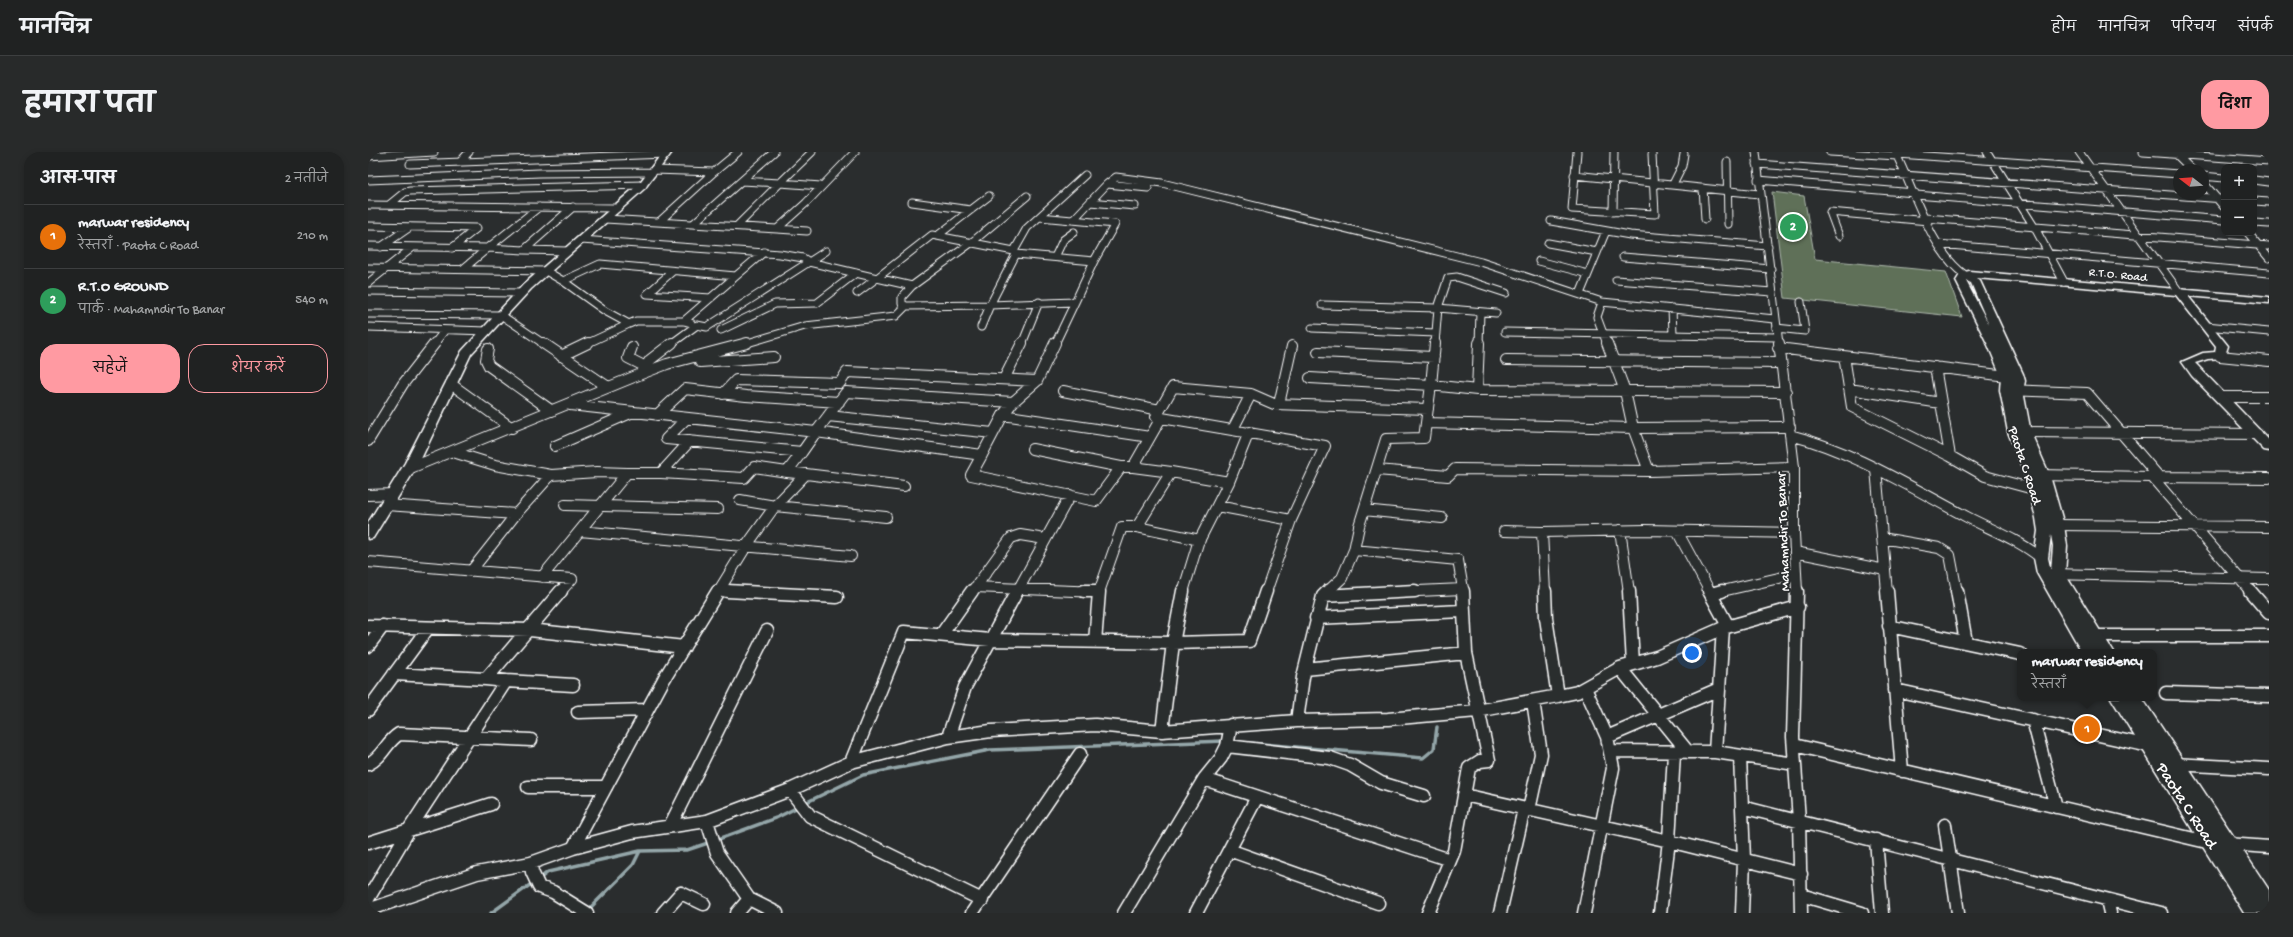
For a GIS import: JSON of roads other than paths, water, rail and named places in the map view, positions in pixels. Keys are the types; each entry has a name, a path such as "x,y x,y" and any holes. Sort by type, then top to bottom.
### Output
{"street":[{"path":"368,156 434,152"},
{"path":"460,162 469,152"},
{"path":"508,161 517,152"},
{"path":"660,221 738,152"},
{"path":"763,152 773,152"},
{"path":"694,223 773,152"},
{"path":"737,226 812,152"},
{"path":"777,229 855,152"},
{"path":"1577,152 1572,210 1655,214 1652,154"},
{"path":"1613,212 1614,152"},
{"name":"Mahamndir To Banar","path":"1756,152 1759,194 1771,269 1778,348 1786,392 1794,467 1794,533 1798,607 1794,746 1799,820 1801,913"},
{"path":"1830,152 1898,154 2173,174"},
{"path":"1987,152 2017,203 2035,228 2064,282"},
{"path":"2079,152 2092,168 2121,212 2160,263 2180,293 2222,346 2220,356"},
{"path":"2143,152 2269,160"},
{"path":"410,164 667,153"},
{"path":"368,534 408,469 466,354 521,293 643,185 667,153"},
{"path":"2175,153 2186,164"},
{"path":"1672,184 1682,166 1684,154"},
{"path":"1898,154 1938,244 1952,267 1975,282 2014,367 2018,382 2012,390"},
{"path":"1727,162 1728,224"},
{"path":"1757,164 2221,198"},
{"path":"368,180 496,174 654,171 714,172"},
{"path":"477,198 496,174"},
{"path":"981,327 990,304 1027,228 1085,175"},
{"path":"1574,175 1654,182 1759,194"},
{"path":"1073,220 1116,176 1162,183 1481,262 1602,302 1672,308 1776,328 1804,331 1801,302"},
{"path":"2209,177 2221,178"},
{"path":"1758,180 2221,220"},
{"path":"2257,180 2269,182"},
{"path":"742,181 821,186"},
{"path":"1107,184 1148,188"},
{"path":"368,205 389,206 643,185"},
{"path":"1703,188 1704,219"},
{"path":"2209,190 2221,204"},
{"path":"389,206 407,191 477,198 539,207 617,208"},
{"path":"937,236 989,196"},
{"path":"1026,196 971,243 912,286 902,297 902,304 906,306 1075,302"},
{"path":"2257,201 2269,202"},
{"path":"912,202 971,210"},
{"path":"1090,202 1135,206"},
{"path":"464,270 488,248 539,207"},
{"path":"524,250 573,207"},
{"path":"1839,236 1830,212 2269,246"},
{"path":"1040,217 1115,224 1094,261 1037,381 1013,402 1003,415 971,475 1096,501 1121,467"},
{"path":"605,219 694,223 807,231"},
{"path":"1552,222 1630,235 1768,246"},
{"path":"2257,223 2269,224"},
{"path":"368,226 477,228 452,248"},
{"path":"381,247 410,227"},
{"path":"1580,294 1606,231"},
{"path":"1055,257 1063,240 1074,232"},
{"path":"858,293 932,235 1015,253 1094,261"},
{"path":"2250,236 2269,258"},
{"path":"581,240 764,252 803,258 809,262 912,286"},
{"path":"1548,243 1597,252"},
{"path":"1938,244 2269,273"},
{"path":"368,246 568,251"},
{"path":"368,283 412,248"},
{"path":"561,356 636,321 684,321 707,328 826,251"},
{"path":"684,321 764,252"},
{"path":"1623,257 1771,269"},
{"path":"1539,261 1588,274"},
{"path":"563,281 600,264 736,276"},
{"path":"368,268 546,271 563,281 605,311 630,324"},
{"path":"673,271 647,294 711,298"},
{"path":"721,330 775,304 817,303 856,273"},
{"name":"R.T.O. Road","path":"1965,276 2064,282 2269,300"},
{"name":"Paota C Road","path":"1965,276 1961,281 1994,345 2007,376 2012,390 2020,432 2038,476 2037,490 2045,531 2041,558 2051,574 2060,603 2088,649"},
{"path":"1297,721 1305,669 1316,618 1323,596 1342,578 1354,550 1364,510 1386,439 1424,438 1431,385 1438,308 1446,281 1452,277 1506,293"},
{"path":"1616,280 1772,292"},
{"path":"368,290 521,293"},
{"path":"1004,379 1030,328 1039,302"},
{"path":"1602,302 1597,317 1624,391 1633,428 1649,471"},
{"path":"1322,305 1438,308 1496,313"},
{"path":"408,469 512,428 643,371 735,347 805,326 896,316 906,306"},
{"path":"1672,308 1673,334"},
{"path":"1477,390 1480,312"},
{"path":"368,314 501,315 608,387"},
{"path":"643,371 650,360 697,325"},
{"path":"2206,326 2269,332"},
{"path":"368,327 486,331"},
{"path":"1312,328 1436,333"},
{"path":"1505,332 1673,334 1776,328"},
{"path":"368,442 403,384 445,330"},
{"path":"1279,404 1292,346"},
{"path":"632,347 628,358 643,371"},
{"path":"1778,348 2007,376"},
{"path":"488,349 486,360 489,366 552,411"},
{"path":"1318,352 1434,357"},
{"path":"2269,361 2207,355 2188,362 2220,397 2262,437 2269,447"},
{"path":"1844,356 1852,407 1950,456 1985,476 2037,490"},
{"path":"676,362 694,363 774,357"},
{"path":"1506,360 1780,363"},
{"path":"1935,367 1950,456"},
{"path":"723,394 736,380 840,383 847,372 1037,381"},
{"path":"1310,378 1431,385 1477,390 1786,392"},
{"path":"451,384 512,428"},
{"path":"1133,467 1150,437 1173,387 1251,394 1274,404 1428,409"},
{"path":"657,415 685,389 723,394 839,402"},
{"path":"1849,390 1941,404"},
{"path":"2012,390 2087,393 2269,613"},
{"path":"851,762 904,632 990,640 1173,643 1249,641 1291,520 1325,446 1161,414 1063,391"},
{"path":"787,472 846,392 1013,402"},
{"path":"1234,429 1251,394"},
{"path":"2220,397 2269,397"},
{"path":"568,404 816,432 982,454"},
{"path":"555,446 633,412"},
{"path":"1003,415 1150,437"},
{"path":"828,416 993,434"},
{"path":"687,418 666,439 802,452"},
{"path":"1426,423 1790,431 1821,443 1876,469 1984,526 2024,544 2041,558"},
{"path":"1162,731 1173,643 1183,591 1200,540 1229,482 1249,432"},
{"path":"2020,432 2262,437"},
{"path":"661,473 690,441"},
{"path":"1032,449 1121,467 1171,472 1229,482"},
{"path":"453,452 495,465 551,475 597,472 627,474 661,473 744,478 754,467 904,486"},
{"path":"1377,470 1448,476 1455,469 1649,471 1794,467"},
{"path":"1876,469 1902,771"},
{"path":"1137,527 1171,472"},
{"path":"542,577 627,474"},
{"path":"573,848 684,647 747,546 775,506 806,474"},
{"path":"471,570 516,514 551,475"},
{"path":"2051,574 2060,546 2057,524 2038,476 2269,478"},
{"path":"368,494 393,494"},
{"path":"948,737 965,687 1070,495"},
{"path":"740,500 775,506 886,517"},
{"path":"386,505 516,514"},
{"path":"565,505 718,509"},
{"path":"1217,506 1291,520"},
{"path":"1364,510 1442,518"},
{"path":"2057,524 2269,527"},
{"path":"1094,642 1099,592 1122,527 1137,527 1200,540"},
{"path":"1620,530 1628,575 1633,664"},
{"path":"1677,530 1711,594 1726,627 1719,689 1715,752"},
{"path":"1504,531 1542,532 1677,530 1794,533"},
{"path":"580,531 851,556"},
{"path":"1542,532 1546,618 1558,696"},
{"path":"941,635 1011,538 1020,535 1045,539"},
{"path":"1882,538 1939,548 1950,555 1966,642"},
{"path":"1354,550 1458,560 1463,589 1462,611 1466,652 1477,711 1489,760 1480,762 1469,768 1454,851 1428,913"},
{"path":"1795,552 1885,570"},
{"path":"368,562 572,579 530,630 486,679"},
{"path":"1711,594 1796,574"},
{"path":"2051,574 2269,579"},
{"path":"2051,574 2102,649"},
{"path":"975,587 1018,590 1099,592"},
{"path":"1323,596 1463,589"},
{"path":"719,591 837,597"},
{"path":"368,910 477,873 532,867 573,848 632,832 707,821 794,795 851,762 948,737 991,731 1095,725 1162,731 1297,721 1388,719 1477,711 1577,692 1620,668 1656,657 1726,627 1798,607"},
{"path":"1316,618 1462,611"},
{"path":"368,626 530,630 684,647"},
{"path":"368,646 383,626"},
{"path":"1890,626 2017,653"},
{"path":"368,710 428,628"},
{"path":"670,826 767,631"},
{"path":"2080,636 2269,636"},
{"path":"1305,669 1466,652"},
{"path":"1620,668 1688,752"},
{"path":"394,674 573,685"},
{"path":"368,898 410,828 506,681"},
{"path":"1584,913 1612,778 1611,751 1607,738 1585,688"},
{"path":"1607,738 1719,689"},
{"path":"1895,690 2149,746"},
{"path":"2166,693 2269,696"},
{"path":"1500,913 1540,754 1533,701"},
{"name":"Paota C Road","path":"2121,701 2149,746 2168,764 2220,844 2255,913"},
{"path":"2135,701 2168,764 2269,768"},
{"path":"578,712 648,710"},
{"path":"2033,720 2056,807"},
{"path":"1124,913 1204,779 1221,758 1227,746 1231,726"},
{"path":"368,764 374,762 392,739 399,734 471,736 531,740"},
{"path":"1227,746 1330,758 1350,765 1381,783 1424,796"},
{"path":"1794,746 2220,844 2269,847"},
{"path":"1611,751 1674,753 1715,752 1795,764"},
{"path":"1660,913 1669,841 1674,753"},
{"path":"972,913 1080,754"},
{"path":"1740,756 1744,860 1742,913"},
{"path":"1204,779 1450,860"},
{"path":"528,787 606,786"},
{"path":"794,795 810,816 982,900"},
{"path":"1464,795 1669,841 1801,874"},
{"path":"1196,913 1257,796"},
{"path":"368,843 410,828 491,804"},
{"path":"1742,807 1799,820 1950,859 2108,906 2161,913"},
{"path":"707,821 710,835 717,853 749,899 777,913"},
{"path":"1946,825 1958,913"},
{"path":"1876,840 1882,913"},
{"path":"2220,844 2269,907"},
{"path":"1229,850 1378,903"},
{"path":"532,867 540,887 553,892 585,912"},
{"path":"663,913 681,893 704,904"},
{"path":"1801,895 1862,913"},
{"path":"737,913 749,899"}],"waterway":[{"path":"1250,743 1423,758 1434,749 1437,727"},
{"path":"805,803 863,775 990,750 1224,741"},
{"path":"716,840 776,818 798,807"},
{"path":"640,851 687,850 711,842"},
{"path":"539,879 548,872 640,851"},
{"path":"588,910 633,865 640,851"},
{"path":"491,913 534,882"}],"place":[{"name":"R.T.O GROUND","path":"1793,227"},
{"name":"marwar residency","path":"2087,729"}]}
